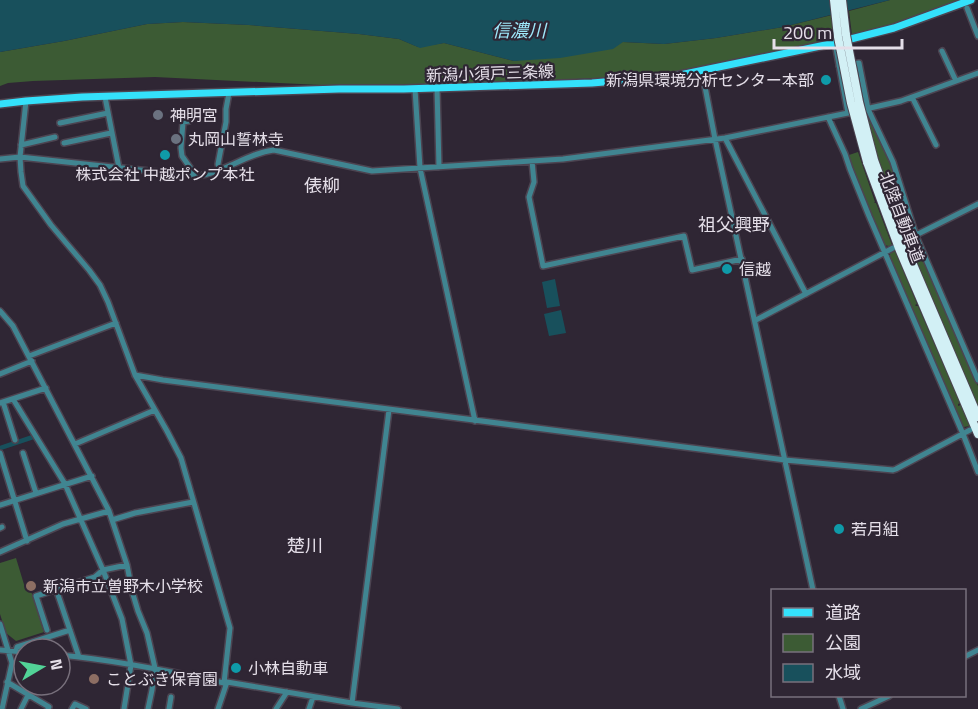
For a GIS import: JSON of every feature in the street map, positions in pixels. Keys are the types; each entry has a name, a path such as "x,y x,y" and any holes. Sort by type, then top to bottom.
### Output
{"highway":[{"name":"北陸自動車道","path":"834,0 838,37 858,133 978,417"},
{"name":"北陸自動車道","path":"842,0 858,102 871,161 900,251 974,432"}],"main road":[{"name":"新潟小須戸三条線","path":"0,104 105,97 592,83 675,76 835,43 894,28 971,0"}],"street":[{"path":"967,8 978,36"},
{"path":"835,43 848,113"},
{"path":"942,51 956,81"},
{"path":"839,66 859,63 868,109 893,162 916,236 978,380"},
{"path":"702,71 813,589"},
{"path":"0,159 20,157 78,162 196,176 261,152 274,150 366,170 532,161 725,138 890,104 978,73"},
{"path":"437,88 439,166"},
{"path":"415,89 420,168 475,421"},
{"path":"219,169 229,93"},
{"path":"105,97 119,168"},
{"path":"912,97 936,145"},
{"path":"26,101 20,157 23,186 51,225 100,285 135,375 181,458 230,628 226,683 218,709"},
{"path":"60,123 108,113"},
{"path":"828,117 978,472"},
{"path":"189,121 183,122 182,156 196,176"},
{"path":"64,142 111,133"},
{"path":"21,145 55,137"},
{"path":"725,138 806,294"},
{"path":"532,161 534,182 528,197 543,266 684,236 692,270 742,259"},
{"path":"908,239 978,204"},
{"path":"756,320 893,248"},
{"path":"0,311 13,326 109,511 127,565 132,591 147,633 155,668 147,709"},
{"path":"0,374 30,358 116,323"},
{"path":"135,375 785,460 896,469 963,434 974,432"},
{"path":"15,440 2,403 46,388"},
{"path":"13,399 65,484 122,619 131,665 124,709"},
{"path":"75,444 155,410"},
{"path":"352,703 389,410"},
{"path":"0,453 27,541"},
{"path":"23,453 36,493"},
{"path":"0,505 92,476"},
{"path":"112,520 135,513 193,502"},
{"path":"0,552 63,524 109,511"},
{"path":"47,630 36,596 95,577 103,570 127,565"},
{"path":"56,589 79,657"},
{"path":"0,624 12,651 0,650"},
{"path":"48,637 70,630"},
{"path":"72,656 155,668 226,683 398,709"},
{"path":"2,709 12,663"},
{"path":"7,682 12,685"},
{"path":"276,709 287,692"},
{"path":"31,697 50,708"},
{"path":"169,709 171,697"},
{"path":"309,709 313,697"},
{"path":"861,709 887,697"},
{"path":"72,709 75,704 86,709"}],"green space":[{"path":"890,0 964,0 898,23 852,35 849,11"},
{"path":"832,15 835,40 673,72 638,76 495,83 341,86 155,77 33,81 0,86 0,52 147,24 183,22 249,25 359,34 399,39 418,47 444,43 514,61 623,42 664,44 716,38 783,27"},
{"path":"866,114 889,160 912,230 906,238 880,165"},
{"path":"858,152 874,203 876,203 892,245 883,245 852,167 849,155"},
{"path":"914,243 918,246 978,386 978,406 909,244"},
{"path":"895,251 917,304 915,305 918,306 960,403 958,406 961,405 970,426 964,427 960,423 890,259 890,253"},
{"path":"16,558 26,591 31,591 44,632 28,637 12,638 6,633 0,614 0,563"}],"water":[{"name":"信濃川","path":"0,0 890,0 783,27 716,38 664,44 623,42 613,49 560,58 514,61 444,43 420,48 399,39 359,34 183,22 147,24 0,52"},
{"path":"555,279 560,306 547,308 542,282"},
{"path":"561,310 566,333 549,336 544,314"}],"waterway":[{"path":"0,448 33,437"}],"place":[{"name":"新潟県環境分析センター本部","path":"826,80"},
{"name":"神明宮","path":"158,115"},
{"name":"丸岡山誓林寺","path":"176,139"},
{"name":"株式会社 中越ポンプ本社","path":"165,155"},
{"name":"信越","path":"727,269"},
{"name":"若月組","path":"839,529"},
{"name":"新潟市立曽野木小学校","path":"31,586"},
{"name":"小林自動車","path":"236,668"},
{"name":"ことぶき保育園","path":"94,679"}],"district":[{"name":"俵柳","path":"322,185"},
{"name":"祖父興野","path":"734,224"},
{"name":"楚川","path":"305,545"}]}
